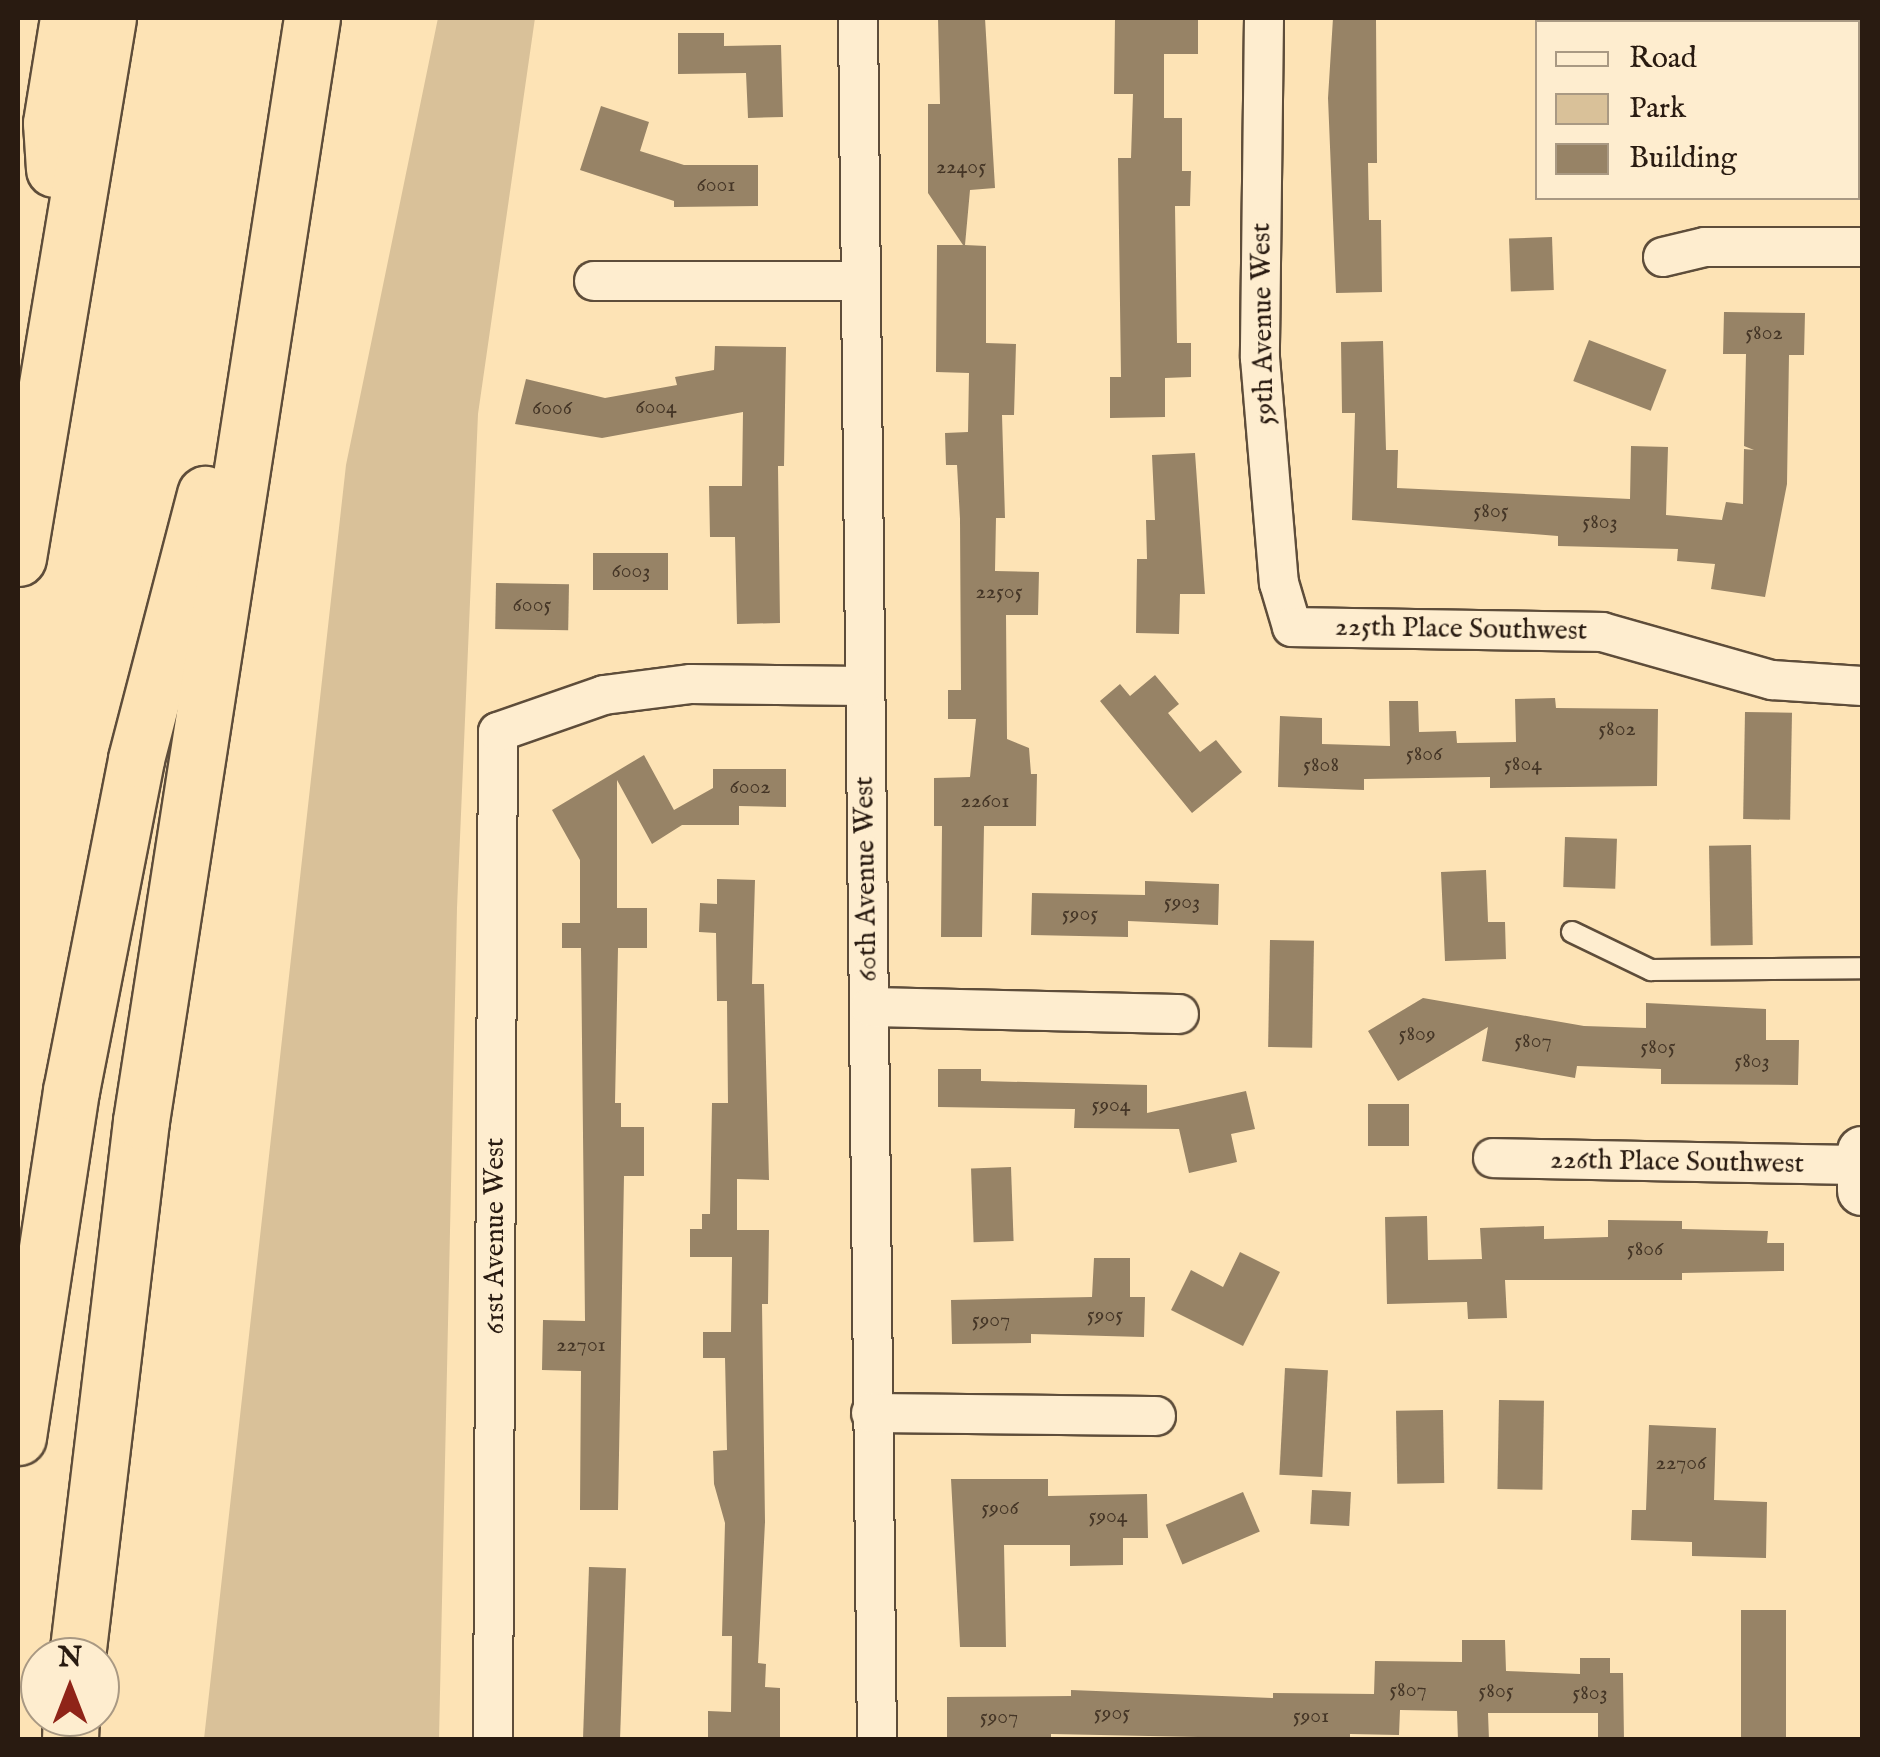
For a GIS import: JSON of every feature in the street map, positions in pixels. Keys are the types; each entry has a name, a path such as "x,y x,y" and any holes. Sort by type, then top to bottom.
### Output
{"highway":[{"path":"63,271 51,123 68,18"},
{"path":"18,558 108,18"},
{"path":"78,1637 141,1121 279,208 312,18"},
{"path":"18,1436 71,1090 136,759 279,208 336,18"}],"street":[{"name":"60th Avenue West","path":"858,18 862,686 870,1007 877,1740"},
{"name":"59th Avenue West","path":"1264,18 1260,358 1280,583 1292,628"},
{"path":"1663,256 1705,247 1862,247"},
{"path":"594,280 858,280"},
{"name":"225th Place Southwest","path":"1292,628 1602,632 1772,680 1862,686"},
{"name":"61st Avenue West","path":"493,1740 498,732 604,694 690,684 862,686"},
{"path":"870,1007 1179,1014"},
{"path":"1862,1151 1862,1191"},
{"name":"226th Place Southwest","path":"1493,1158 1862,1166"},
{"path":"871,1414 1156,1416"}],"lane":[{"path":"1572,932 1651,970 1862,968"}],"green space":[{"path":"438,18 535,18 478,414 457,908 439,1739 204,1739 346,465"}],"building":[{"path":"938,18 985,18 995,188 970,190 965,245 986,246 986,343 1016,344 1014,415 1002,415 1005,518 996,518 995,571 1039,572 1038,615 1006,615 1007,739 1029,748 1031,774 1037,774 1036,826 984,826 982,937 941,937 942,826 934,826 934,778 970,777 976,719 948,719 948,690 961,690 960,519 957,465 946,465 945,433 968,432 969,373 936,372 937,245 963,245 928,193 928,104 940,104"},
{"path":"1115,18 1198,18 1198,54 1164,54 1164,118 1182,118 1182,171 1191,171 1190,206 1175,206 1177,343 1191,343 1191,377 1165,378 1165,417 1110,418 1110,377 1121,377 1118,158 1131,158 1133,94 1114,94"},
{"path":"1333,18 1376,18 1377,163 1368,163 1369,220 1381,220 1382,292 1336,293 1328,98"},
{"path":"678,33 724,33 724,46 781,45 783,117 748,118 746,73 678,74"},
{"path":"601,106 649,122 640,151 684,165 758,165 758,206 674,207 674,201 580,170"},
{"path":"1552,237 1554,290 1511,291 1509,239"},
{"path":"1724,312 1805,313 1804,355 1789,355 1787,484 1765,597 1711,589 1715,564 1677,561 1678,549 1558,546 1558,536 1352,520 1355,413 1342,413 1341,342 1383,341 1386,450 1398,450 1397,488 1630,499 1631,446 1668,447 1666,515 1722,520 1726,502 1743,504 1744,449 1754,450 1744,446 1746,354 1723,354"},
{"path":"1589,340 1666,370 1651,411 1573,381"},
{"path":"715,346 786,347 784,466 778,466 780,623 737,624 735,537 710,537 709,486 742,486 743,412 602,438 515,424 526,379 605,398 677,385 675,377 714,370"},
{"path":"1195,453 1205,594 1180,594 1179,634 1136,633 1137,559 1147,559 1146,520 1155,520 1152,455"},
{"path":"593,553 668,553 668,590 593,590"},
{"path":"496,583 569,584 568,630 495,629"},
{"path":"1155,675 1179,704 1168,713 1200,752 1216,740 1242,772 1192,813 1100,701 1120,684 1130,696"},
{"path":"1555,698 1556,708 1658,709 1657,786 1490,788 1490,777 1364,779 1364,790 1278,787 1280,716 1322,718 1322,744 1390,746 1389,701 1418,701 1419,732 1456,731 1457,743 1516,742 1515,699"},
{"path":"1745,712 1792,713 1790,820 1743,819"},
{"path":"644,755 674,810 713,788 713,769 786,769 786,807 739,806 739,825 682,825 652,844 617,780 617,908 647,908 647,948 618,948 615,1103 621,1103 621,1127 644,1127 644,1176 624,1176 618,1510 580,1510 581,1371 542,1370 543,1320 585,1321 581,948 562,948 562,923 580,923 580,860 552,810"},
{"path":"1565,837 1617,839 1615,889 1563,887"},
{"path":"1751,845 1753,945 1711,946 1709,846"},
{"path":"1486,870 1488,922 1505,922 1506,959 1445,961 1441,872"},
{"path":"717,879 755,880 752,984 764,984 769,1180 737,1179 737,1230 769,1230 768,1304 762,1304 765,1522 758,1663 766,1664 765,1687 780,1688 780,1738 708,1738 708,1711 731,1712 732,1636 722,1636 725,1523 714,1484 713,1451 727,1450 725,1358 703,1358 703,1332 731,1332 732,1257 690,1257 690,1229 702,1229 702,1214 710,1214 712,1103 728,1103 727,1001 717,1001 716,933 699,932 700,903 717,904"},
{"path":"1145,881 1219,884 1218,925 1128,921 1128,937 1031,935 1032,893 1145,895"},
{"path":"1270,940 1314,941 1312,1048 1268,1047"},
{"path":"1423,998 1584,1026 1646,1028 1646,1003 1766,1009 1766,1040 1799,1040 1798,1085 1661,1084 1661,1069 1577,1066 1575,1078 1482,1061 1488,1027 1398,1081 1368,1031"},
{"path":"938,1069 981,1069 981,1081 1147,1085 1147,1113 1246,1091 1255,1129 1231,1134 1237,1162 1189,1173 1179,1129 1074,1128 1075,1109 938,1107"},
{"path":"1368,1104 1409,1104 1409,1146 1368,1146"},
{"path":"1011,1167 1014,1241 974,1242 971,1168"},
{"path":"1427,1216 1428,1260 1482,1259 1480,1228 1544,1226 1544,1239 1608,1237 1608,1220 1682,1221 1682,1229 1768,1231 1767,1243 1784,1243 1784,1271 1682,1273 1682,1280 1505,1280 1507,1318 1468,1319 1467,1302 1387,1304 1385,1217"},
{"path":"1240,1252 1280,1272 1243,1346 1171,1310 1191,1270 1223,1287"},
{"path":"1094,1258 1130,1258 1130,1297 1145,1297 1144,1337 1031,1334 1031,1343 952,1344 951,1300 1092,1297"},
{"path":"1285,1368 1328,1370 1322,1477 1279,1475"},
{"path":"1499,1400 1544,1401 1542,1490 1497,1489"},
{"path":"1443,1410 1444,1483 1397,1484 1396,1411"},
{"path":"1649,1425 1716,1428 1714,1500 1767,1502 1766,1558 1692,1556 1692,1542 1631,1540 1632,1510 1646,1510"},
{"path":"951,1479 1048,1479 1048,1496 1147,1494 1148,1538 1123,1538 1123,1565 1070,1566 1070,1545 1004,1545 1006,1647 960,1647"},
{"path":"1312,1490 1351,1492 1349,1526 1310,1524"},
{"path":"1243,1492 1260,1532 1182,1564 1166,1525"},
{"path":"589,1567 626,1568 620,1740 583,1740"},
{"path":"1741,1610 1786,1610 1786,1740 1741,1740"},
{"path":"1462,1640 1505,1640 1506,1671 1580,1674 1580,1658 1610,1658 1610,1673 1623,1673 1624,1740 1598,1740 1598,1713 1488,1713 1489,1740 1458,1740 1457,1711 1400,1710 1399,1735 1350,1734 1350,1740 1051,1734 1051,1740 947,1740 947,1697 1071,1696 1071,1690 1273,1698 1273,1693 1374,1694 1375,1661 1462,1662"}]}
